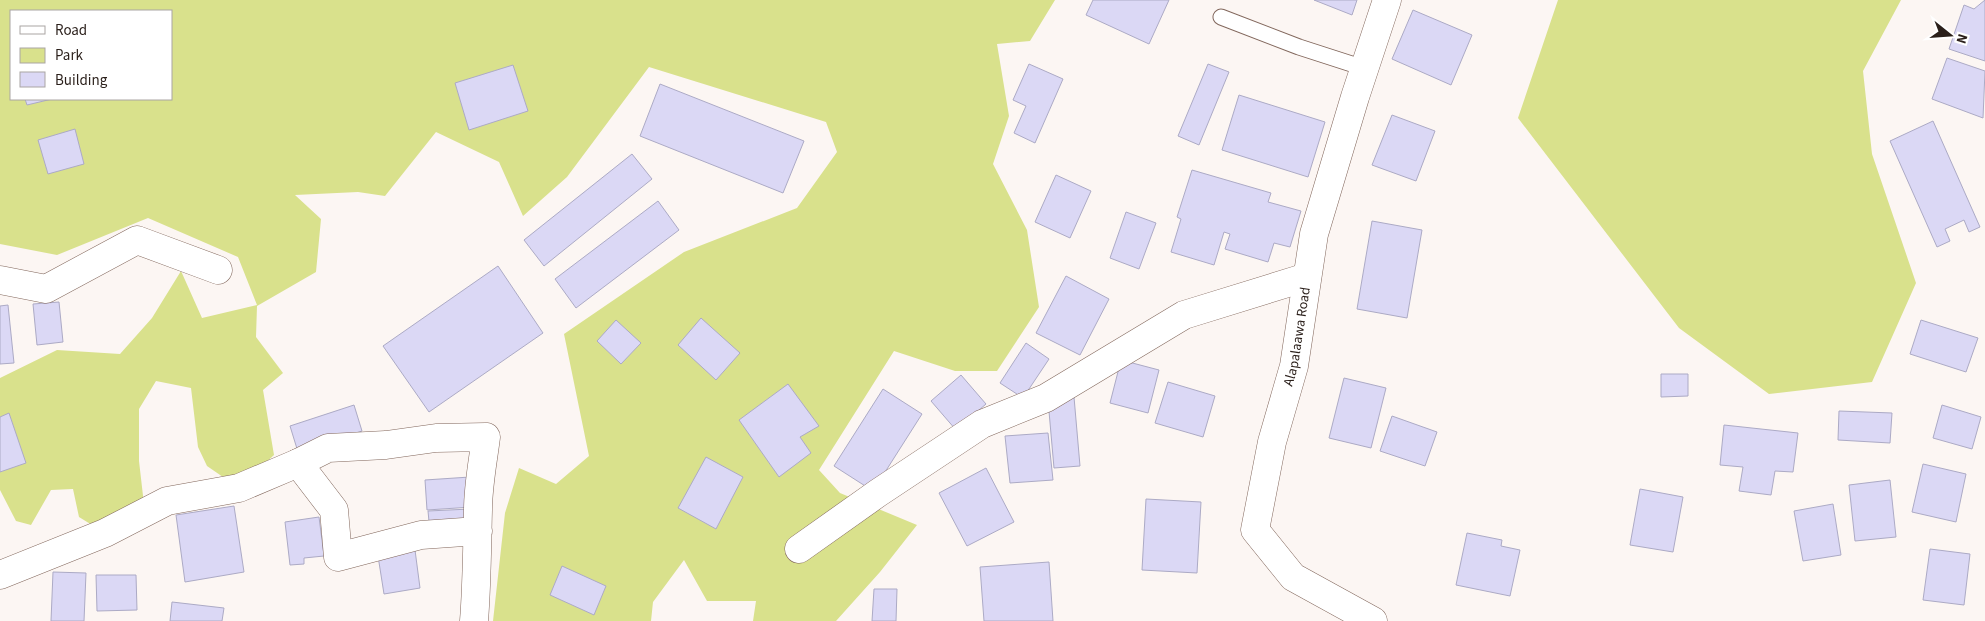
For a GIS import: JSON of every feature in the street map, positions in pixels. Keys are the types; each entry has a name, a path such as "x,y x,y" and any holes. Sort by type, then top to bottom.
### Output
{"street":[{"name":"Alapalaawa Road","path":"1373,621 1293,577 1255,530 1272,442 1294,366 1314,234 1364,68 1387,0"},
{"path":"0,280 46,289 137,240 218,270"},
{"path":"800,549 878,492 982,424 1046,398 1184,315 1307,277"},
{"path":"0,575 106,533 167,501 239,488 328,448 386,446 436,438 486,437 478,509 474,621"},
{"path":"298,463 334,510 338,557 421,535 478,530"}],"lane":[{"path":"1221,16 1299,47 1364,68"}],"green space":[{"path":"0,0 1055,0 1030,41 997,44 1009,116 993,164 1027,230 1039,307 997,371 955,371 894,351 819,470 840,493 917,525 880,572 836,621 753,621 756,601 707,601 684,560 653,602 651,621 493,621 505,513 519,468 556,484 589,456 564,334 684,252 797,208 837,152 826,122 649,67 567,177 523,216 499,162 436,132 385,196 358,192 295,195 321,219 316,272 257,306 256,337 283,373 263,390 274,455 239,488 207,466 198,447 191,388 156,381 139,409 139,461 145,513 105,533 79,517 73,489 51,490 31,525 16,521 0,490 0,378 57,350 120,354 152,318 181,271 202,318 257,305 238,257 148,218 57,255 0,244"},
{"path":"1558,0 1901,0 1863,71 1872,154 1916,283 1872,382 1769,394 1679,328 1518,118"}],"building":[{"path":"1093,0 1169,0 1149,44 1086,15"},
{"path":"1314,0 1357,0 1352,15"},
{"path":"1985,0 1985,61 1949,49 1964,5 1974,9"},
{"path":"1413,10 1472,35 1451,85 1392,59"},
{"path":"1947,58 1985,71 1983,118 1932,99"},
{"path":"1029,64 1063,79 1035,143 1014,133 1026,106 1013,100"},
{"path":"1208,64 1229,72 1199,145 1178,136"},
{"path":"513,65 528,111 469,130 455,83"},
{"path":"660,84 804,141 783,193 640,136"},
{"path":"1239,95 1325,122 1308,177 1222,150"},
{"path":"25,100 48,100 27,105"},
{"path":"1392,115 1435,131 1416,181 1372,165"},
{"path":"1933,121 1980,227 1969,232 1964,220 1945,229 1950,241 1937,247 1890,141"},
{"path":"75,129 84,164 48,174 38,140"},
{"path":"632,154 652,179 544,266 524,240"},
{"path":"1192,170 1271,193 1268,202 1301,211 1290,247 1274,243 1268,262 1225,249 1230,234 1224,232 1214,265 1171,252 1181,219 1177,217"},
{"path":"1056,175 1091,191 1070,238 1035,222"},
{"path":"658,201 679,230 576,308 555,279"},
{"path":"1126,212 1156,223 1139,269 1110,258"},
{"path":"1372,221 1422,230 1407,318 1357,309"},
{"path":"498,266 543,333 429,412 383,346"},
{"path":"1066,276 1109,299 1080,355 1036,333"},
{"path":"59,302 63,342 37,345 33,304"},
{"path":"8,305 14,363 0,364 0,306"},
{"path":"701,318 740,353 716,380 678,345"},
{"path":"616,320 641,343 621,364 597,341"},
{"path":"1921,320 1978,338 1966,372 1910,354"},
{"path":"1026,343 1049,359 1023,398 1000,383"},
{"path":"1121,360 1159,370 1148,413 1110,403"},
{"path":"1661,374 1688,374 1688,396 1661,397"},
{"path":"961,375 986,404 956,430 931,401"},
{"path":"1344,378 1386,388 1371,448 1329,438"},
{"path":"1168,382 1215,396 1203,437 1155,423"},
{"path":"788,384 819,426 800,437 811,453 779,477 739,420"},
{"path":"883,389 922,414 873,491 834,466"},
{"path":"1074,397 1080,466 1054,468 1048,400"},
{"path":"354,405 362,431 298,452 290,426"},
{"path":"1942,405 1981,417 1972,449 1933,438"},
{"path":"1839,411 1892,413 1890,443 1838,440"},
{"path":"9,413 26,463 0,472 0,417"},
{"path":"1392,416 1437,432 1425,466 1380,451"},
{"path":"1724,425 1798,433 1793,472 1775,471 1771,495 1739,491 1743,467 1720,465"},
{"path":"1048,433 1053,480 1010,483 1005,436"},
{"path":"706,457 743,477 716,529 678,508"},
{"path":"1923,464 1966,474 1956,522 1912,512"},
{"path":"986,468 1014,522 967,546 939,493"},
{"path":"470,477 472,507 427,510 425,480"},
{"path":"1890,480 1896,537 1855,541 1849,485"},
{"path":"1640,489 1683,497 1673,552 1630,545"},
{"path":"1146,499 1201,502 1197,573 1142,570"},
{"path":"1833,504 1841,555 1803,561 1794,511"},
{"path":"234,506 244,572 185,582 176,515"},
{"path":"470,509 471,530 430,532 428,511"},
{"path":"319,517 324,556 304,558 304,564 290,565 285,522"},
{"path":"1467,533 1502,540 1501,546 1520,550 1510,596 1456,585"},
{"path":"1930,549 1970,554 1964,605 1923,600"},
{"path":"415,550 420,588 384,594 378,556"},
{"path":"1049,562 1053,621 984,621 980,567"},
{"path":"562,566 606,586 594,615 550,595"},
{"path":"53,572 86,573 84,621 51,621"},
{"path":"96,575 136,575 137,610 97,611"},
{"path":"874,589 897,589 896,621 872,621"},
{"path":"172,602 224,608 222,621 170,621"}]}
